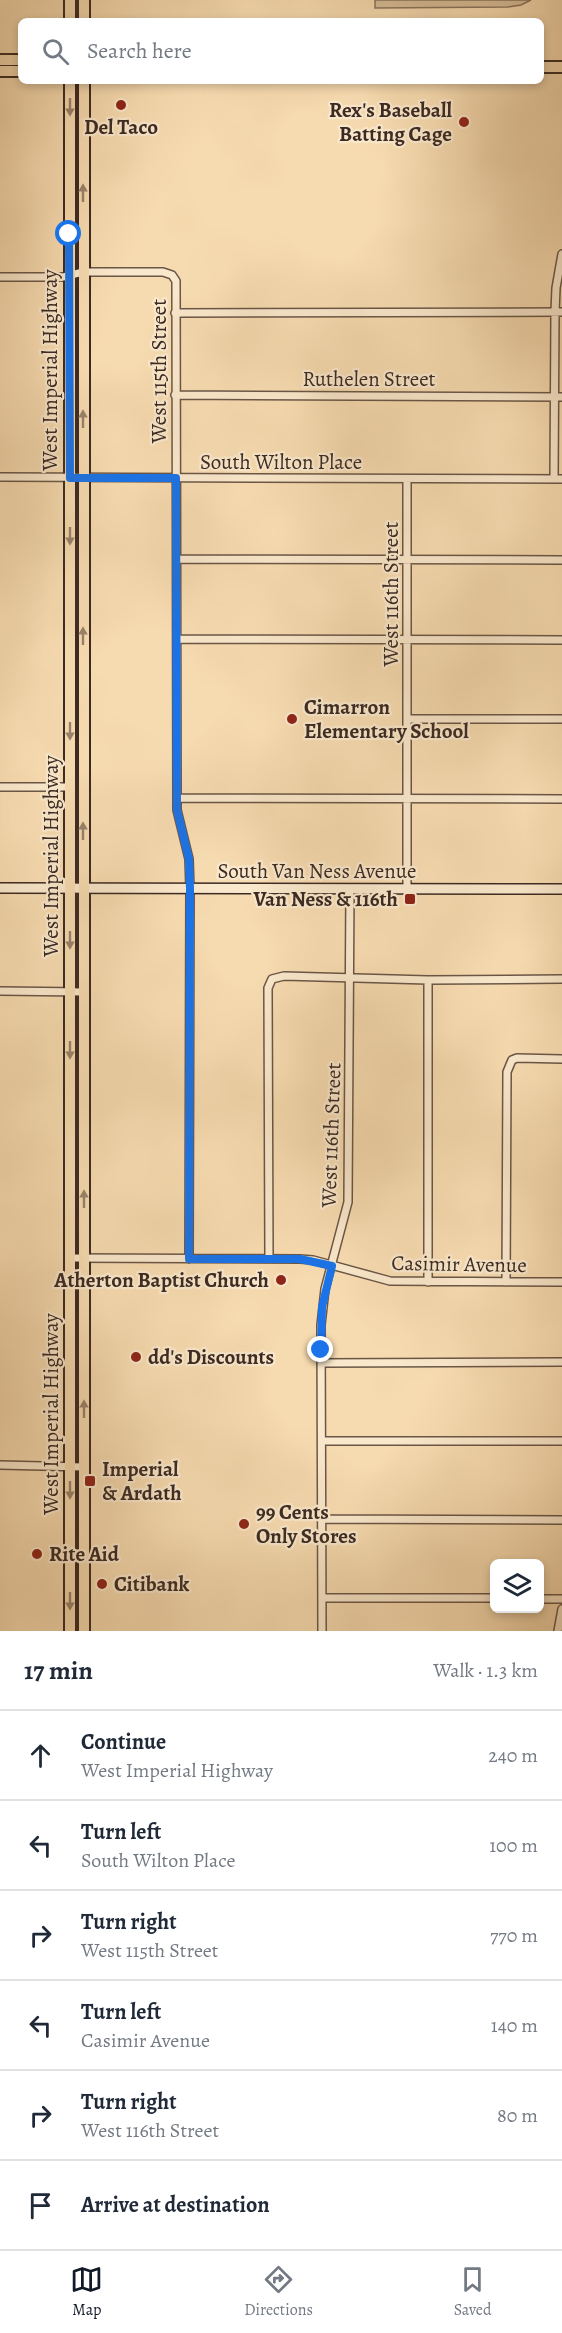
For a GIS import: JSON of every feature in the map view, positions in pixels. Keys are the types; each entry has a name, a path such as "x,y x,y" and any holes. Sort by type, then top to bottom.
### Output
{"main road":[{"path":"70,0 70,18"},
{"path":"84,0 84,18"},
{"path":"0,60 18,60"},
{"path":"544,67 562,67"},
{"path":"0,71 18,71"},
{"name":"West Imperial Highway","path":"70,84 70,1631"},
{"name":"West Imperial Highway","path":"84,84 82,272 84,1631"},
{"name":"South Van Ness Avenue","path":"0,888 562,889"}],"street":[{"path":"554,479 559,312 556,288 562,254"},
{"path":"0,276 69,276 82,272"},
{"name":"West 115th Street","path":"82,272 163,272 172,275 176,281 177,798 178,820 189,859 190,889 189,1259"},
{"path":"175,313 559,312"},
{"name":"Ruthelen Street","path":"175,395 558,397"},
{"name":"South Wilton Place","path":"0,477 562,479"},
{"name":"West 116th Street","path":"407,478 407,889"},
{"path":"177,559 562,560"},
{"path":"177,639 562,640"},
{"path":"408,719 562,719"},
{"path":"0,787 70,787"},
{"path":"177,798 562,799"},
{"name":"West 116th Street","path":"322,1631 322,1307 348,1202 350,889"},
{"path":"269,1259 268,988 272,979 278,976 428,980 562,979"},
{"path":"428,980 428,1282"},
{"path":"0,991 84,992"},
{"path":"506,1282 507,1072 512,1060 517,1058 562,1059"},
{"name":"Casimir Avenue","path":"70,1258 307,1260 390,1281 562,1282"},
{"path":"321,1363 562,1362"},
{"path":"323,1441 562,1441"},
{"path":"0,1465 84,1467"},
{"path":"323,1519 562,1520"},
{"path":"322,1598 490,1598"},
{"path":"544,1599 562,1599"},
{"path":"558,1631 562,1609"}],"shaded area":[{"path":"375,0 531,0 521,5 508,7 375,8"}],"place":[{"name":"Del Taco","path":"121,105"},
{"name":"Rex's Baseball Batting Cage","path":"464,122"},
{"name":"Cimarron Elementary School","path":"292,719"},
{"name":"Van Ness & 116th","path":"410,899"},
{"name":"Atherton Baptist Church","path":"281,1280"},
{"name":"dd's Discounts","path":"136,1357"},
{"name":"Imperial & Ardath","path":"90,1481"},
{"name":"99 Cents Only Stores","path":"244,1524"},
{"name":"Rite Aid","path":"37,1554"},
{"name":"Citibank","path":"102,1584"}],"route":[{"path":"69,234 70,478 176,478 177,810 189,859 190,889 189,1259 300,1259 313,1260 332,1266 322,1307 321,1350"}]}
